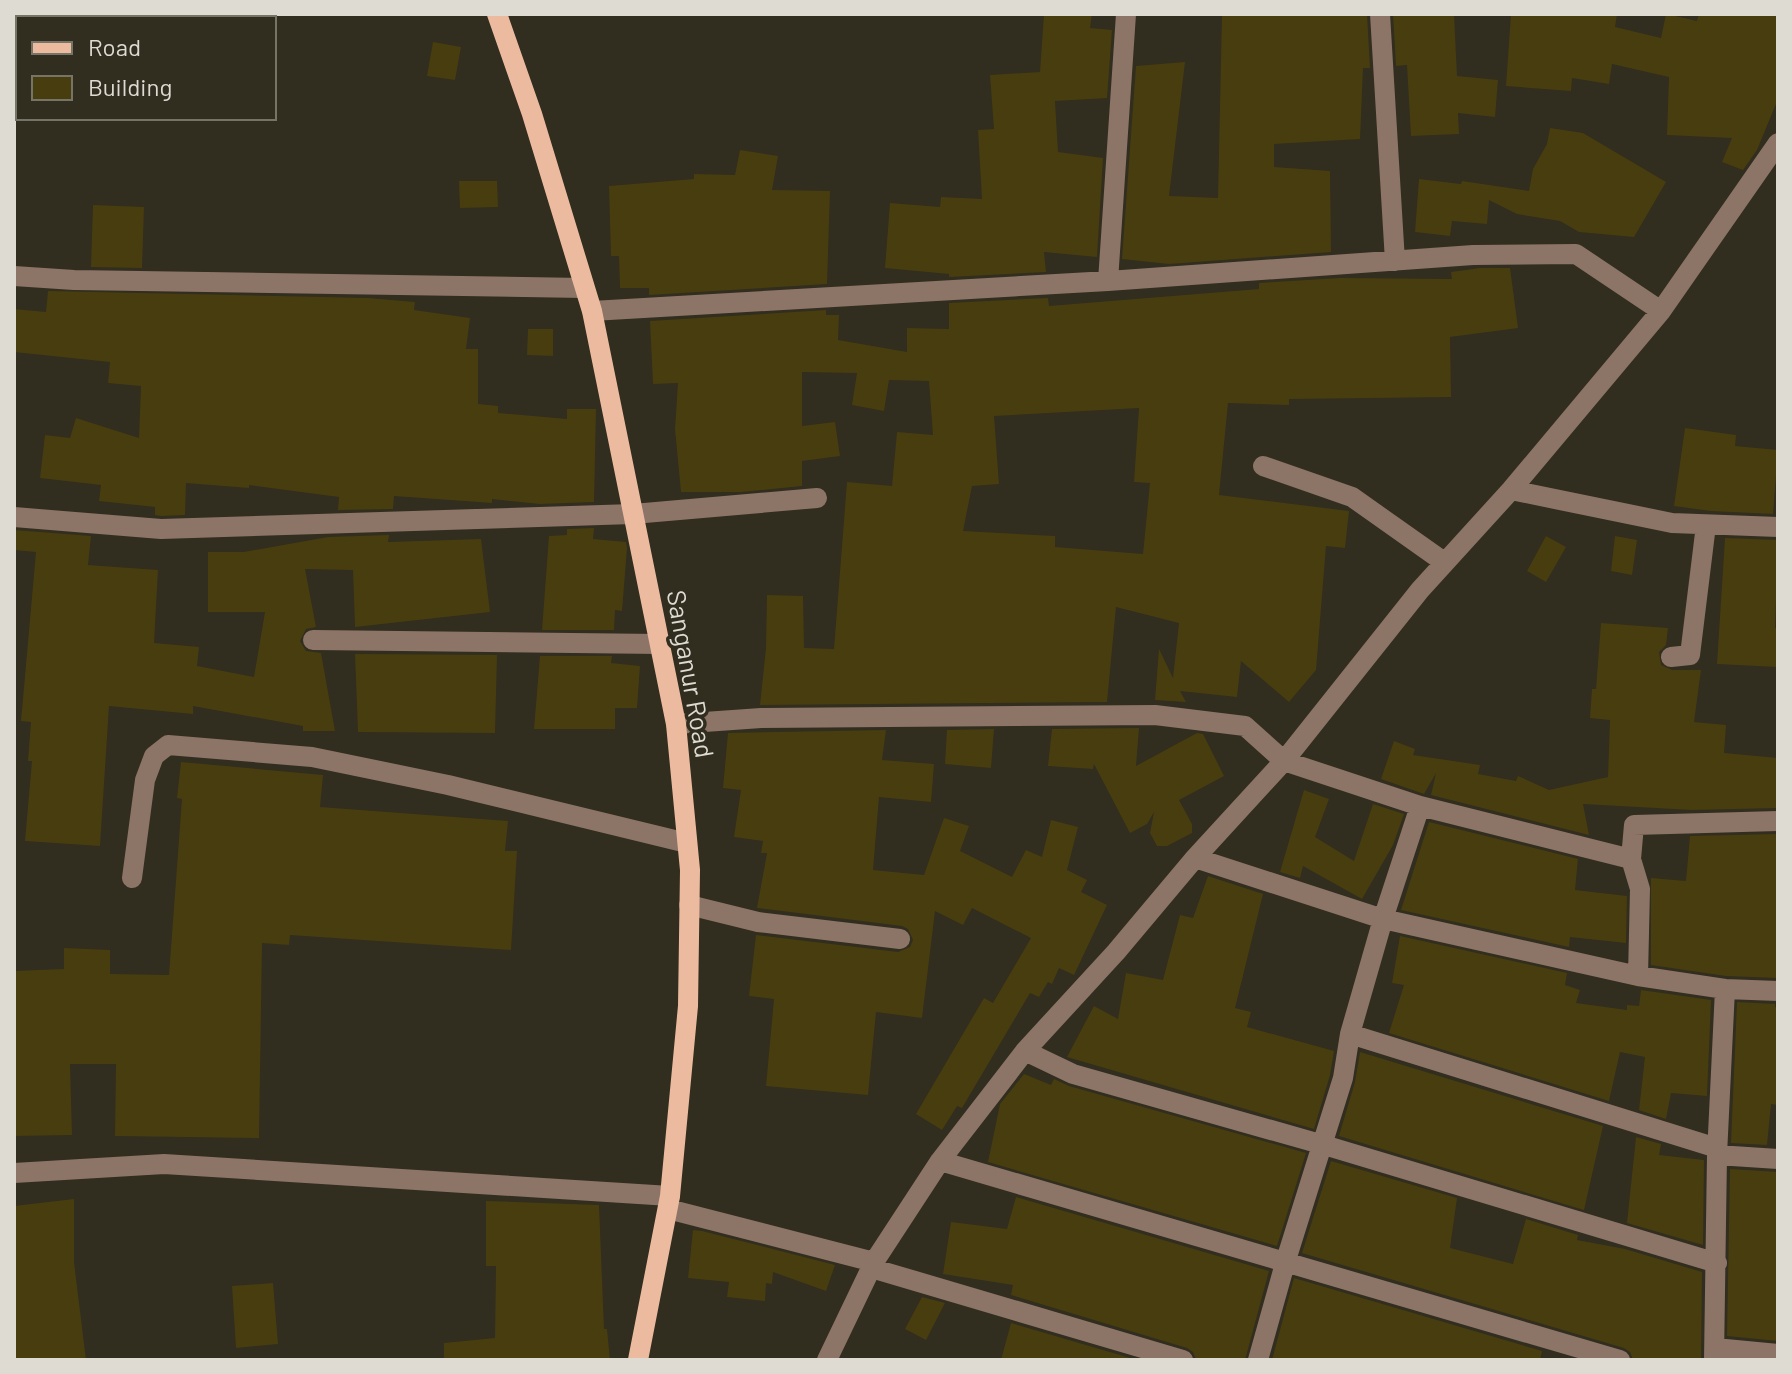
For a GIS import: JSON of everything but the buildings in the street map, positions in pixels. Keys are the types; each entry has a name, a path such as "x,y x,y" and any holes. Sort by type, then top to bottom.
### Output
{"main road":[{"name":"Sanganur Road","path":"497,14 532,114 592,311 676,724 687,843 688,1006 669,1202 638,1360"}],"street":[{"path":"1108,281 1126,14"},
{"path":"1380,14 1395,261"},
{"path":"827,1360 872,1265 940,1161 1025,1051 1284,761 1444,562 1511,490 1661,311 1778,143"},
{"path":"592,311 1108,281 1473,255 1576,254 1661,311"},
{"path":"14,276 584,288"},
{"path":"1263,466 1352,497 1444,562"},
{"path":"1511,490 1672,523 1778,527"},
{"path":"14,517 161,529 633,514 817,498"},
{"path":"1671,657 1690,655 1706,525"},
{"path":"313,640 659,644"},
{"path":"676,724 761,718 1155,715 1245,726 1284,761 1420,806 1631,859"},
{"path":"132,878 145,780 154,756 168,745 312,757 448,785 687,843"},
{"path":"1258,1360 1343,1078 1350,1034 1383,919 1420,806"},
{"path":"1638,976 1640,889 1631,859 1634,825 1778,821"},
{"path":"1195,858 1383,919 1638,976 1725,989 1778,991"},
{"path":"689,905 758,922 900,939"},
{"path":"1725,989 1717,1151 1715,1354 1778,1354"},
{"path":"1350,1034 1717,1151 1778,1159"},
{"path":"1025,1051 1073,1074 1324,1145 1717,1263"},
{"path":"940,1161 1620,1360"},
{"path":"14,1173 164,1164 669,1202 1183,1360"}]}
